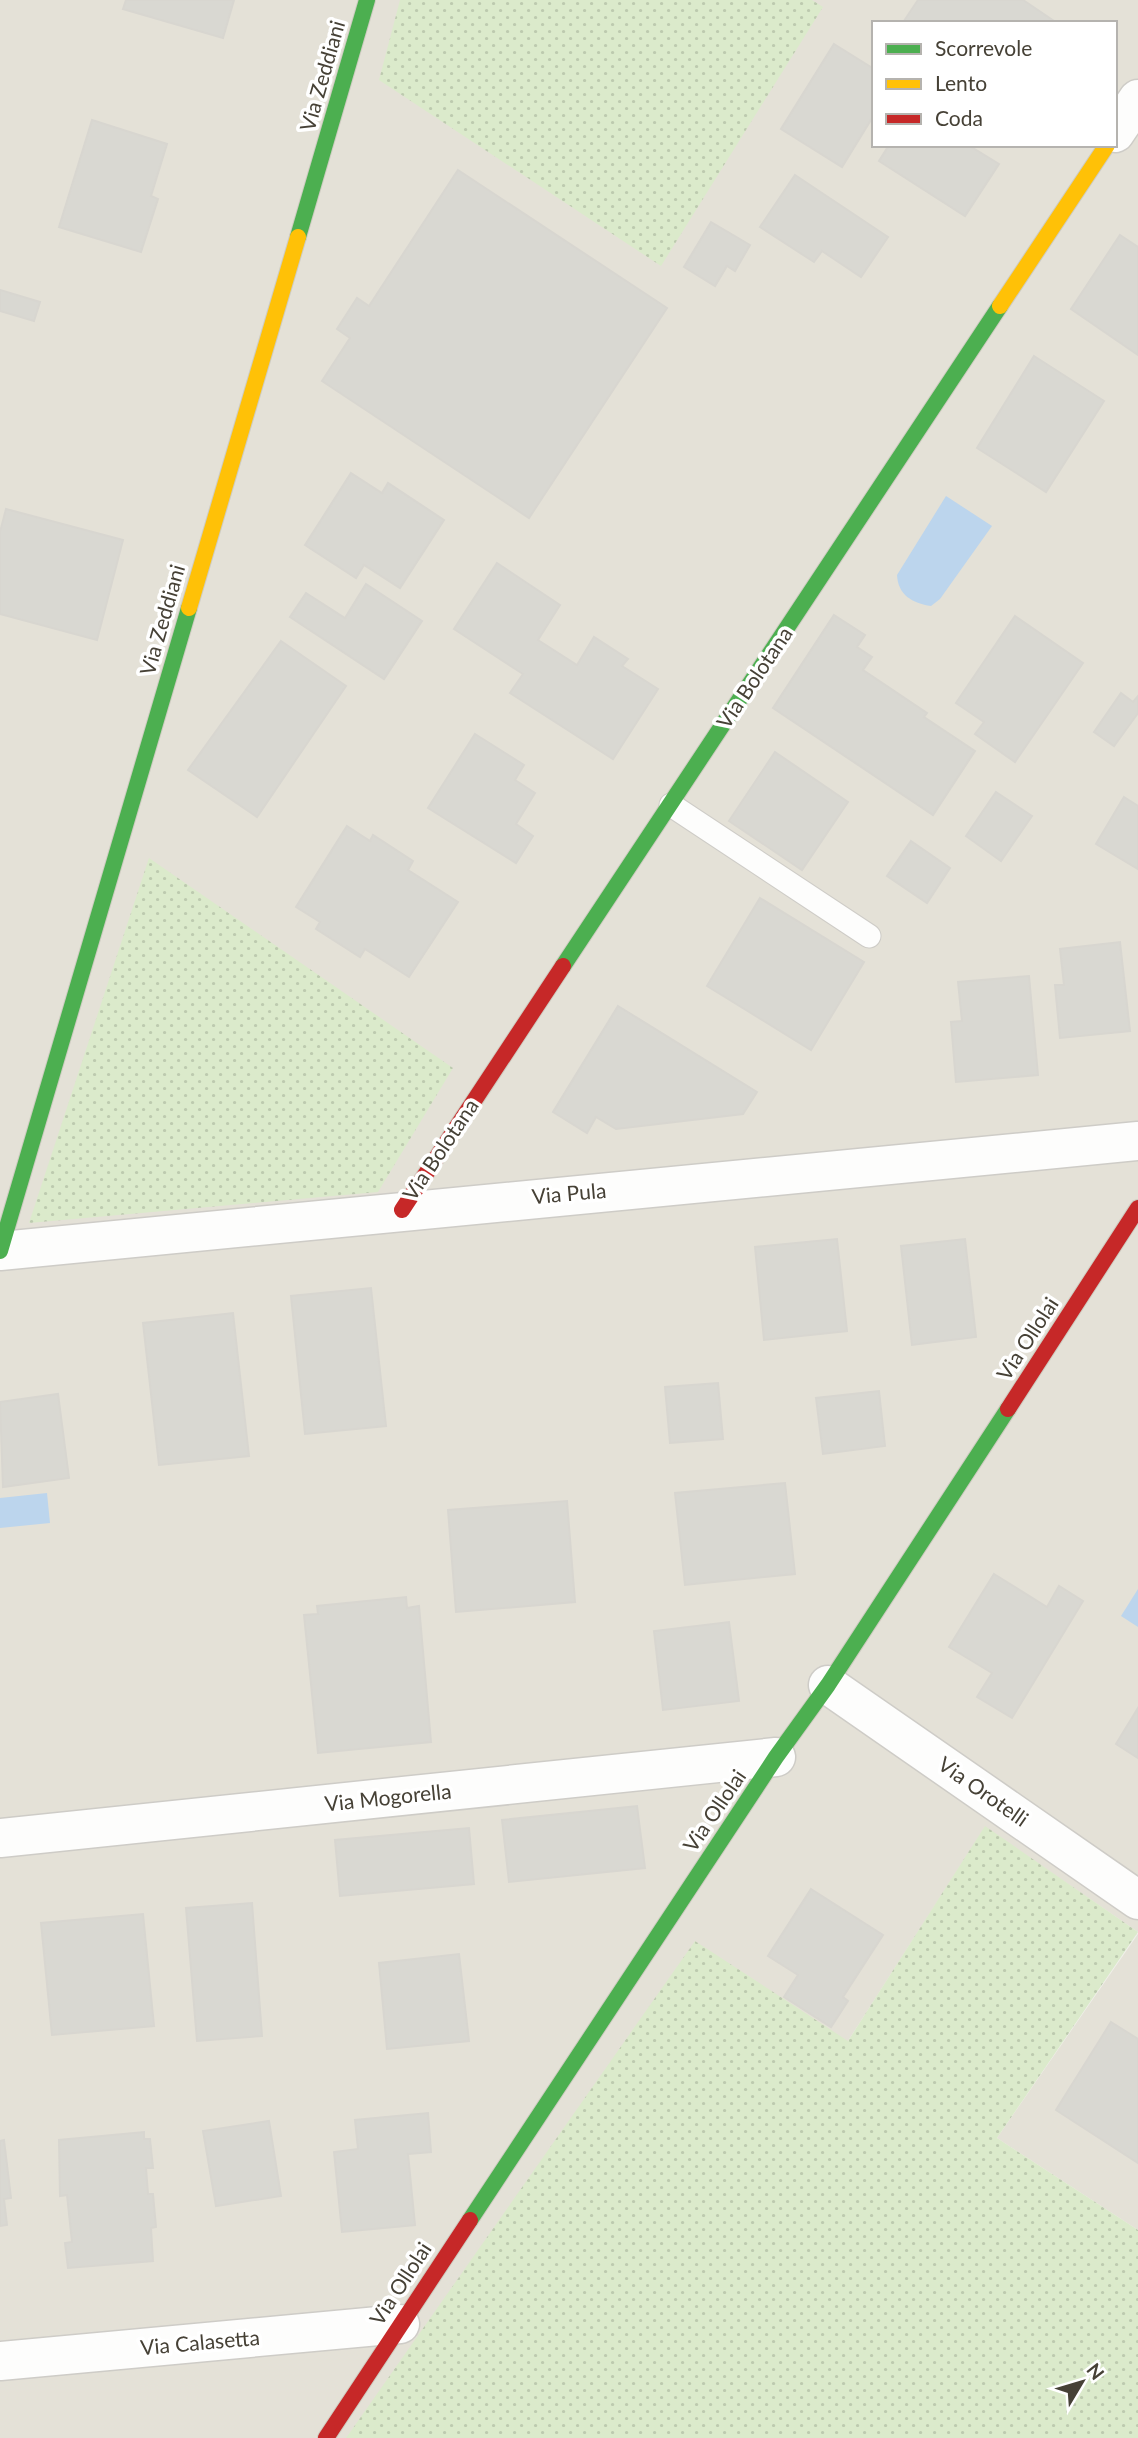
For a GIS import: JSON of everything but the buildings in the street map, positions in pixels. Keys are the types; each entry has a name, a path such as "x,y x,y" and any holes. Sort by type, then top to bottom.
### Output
{"street":[{"name":"Via Zeddiani","path":"0,1251 367,0"},
{"path":"1117,130 1138,99"},
{"name":"Via Bolotana","path":"402,1210 1106,147"},
{"name":"Via Pula","path":"0,1251 402,1210 1138,1141"},
{"name":"Via Ollolai","path":"326,2438 776,1757 828,1685 1137,1212"},
{"name":"Via Orotelli","path":"828,1685 1138,1900"},
{"name":"Via Mogorella","path":"0,1838 776,1757"},
{"name":"Via Calasetta","path":"0,2361 400,2324"}],"lane":[{"path":"671,805 869,936"}],"shaded area":[{"path":"0,0 1138,0 1138,1932 985,1827 848,2041 358,2438 0,2438"},
{"path":"1138,1934 1138,2230 997,2138"}],"green space":[{"path":"400,0 812,0 823,7 661,266 379,80"},
{"path":"149,858 453,1068 378,1192 29,1223"},
{"path":"985,1826 1138,1932 997,2138 1138,2230 1138,2438 346,2438 695,1941 848,2041"}],"water":[{"path":"946,496 992,526 940,599 931,606 907,597 900,588 897,575"},
{"path":"47,1493 50,1523 0,1528 0,1498"},
{"path":"1138,1589 1138,1627 1121,1616"}],"traffic: fast":[{"path":"298,237 367,0"},
{"path":"563,966 1000,306"},
{"path":"0,1251 189,608"},
{"path":"470,2220 776,1757 828,1685 1008,1409"}],"traffic: slow":[{"path":"1000,306 1106,147"},
{"path":"189,608 298,237"}],"traffic: jam":[{"path":"402,1210 563,966"},
{"path":"1008,1409 1138,1208"},
{"path":"326,2438 470,2220"}]}
